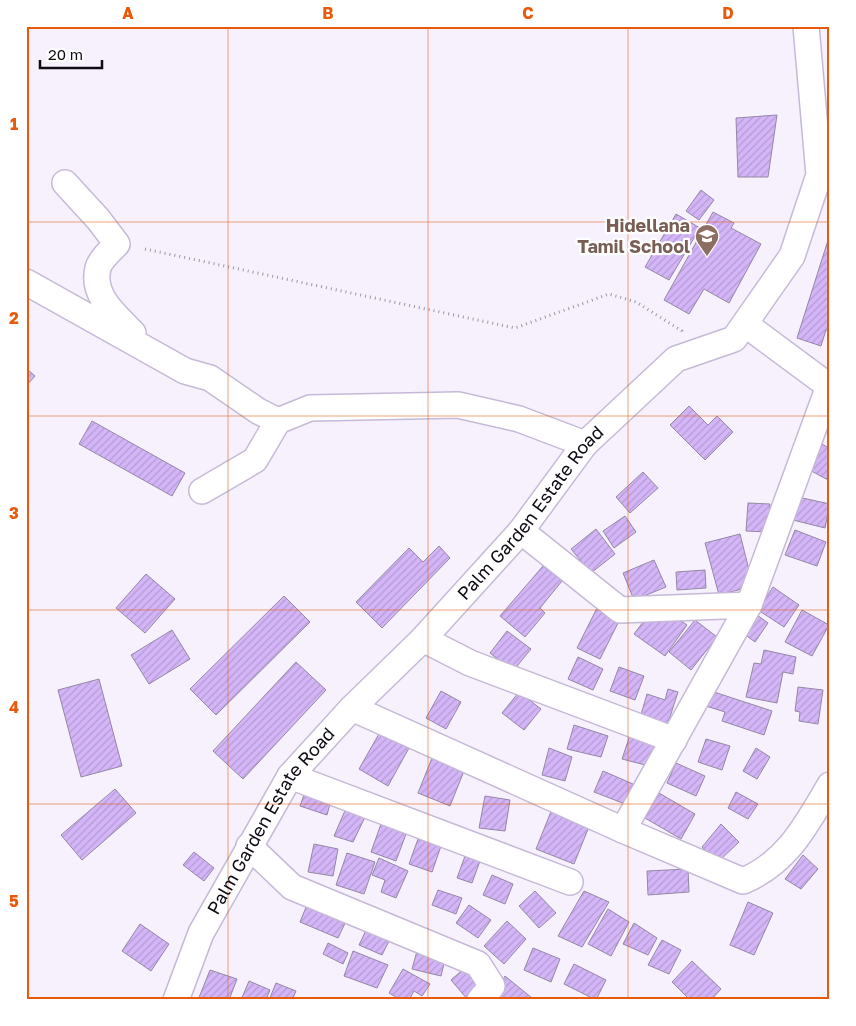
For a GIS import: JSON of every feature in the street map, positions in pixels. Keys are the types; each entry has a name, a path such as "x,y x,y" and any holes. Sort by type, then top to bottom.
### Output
{"street":[{"name":"Palm Garden Estate Road","path":"176,1000 201,933 290,776 352,708 423,639 521,531 585,444 676,359 734,339 792,256 819,175 806,26"},
{"path":"65,183 98,219 116,244 98,267 97,290 108,307 140,340 178,363 185,371"},
{"path":"26,282 185,371 210,378 258,411 278,421"},
{"path":"623,830 749,605 829,386 745,324"},
{"path":"202,491 255,460 278,421 310,408 458,405 519,419 585,444"},
{"path":"521,531 620,610 749,605"},
{"path":"423,639 470,663 674,740"},
{"path":"352,708 623,830 743,881 762,873 796,842 830,785"},
{"path":"290,776 570,882"},
{"path":"249,846 292,887 478,964 492,986 480,1000"}],"path":[{"path":"145,248 515,328 609,294 636,302 682,331 676,359"}],"building":[{"path":"777,115 768,177 738,177 736,118"},
{"path":"701,190 714,200 699,220 686,211"},
{"path":"713,212 734,223 731,228 761,244 729,303 704,289 689,314 664,300"},
{"path":"676,214 700,228 669,280 645,267"},
{"path":"830,234 830,331 826,330 821,346 797,338"},
{"path":"26,368 35,376 26,386"},
{"path":"689,406 708,425 717,416 733,432 705,460 670,425"},
{"path":"92,421 185,473 172,496 79,444"},
{"path":"819,442 830,449 830,481 804,467"},
{"path":"643,472 658,488 630,513 616,497"},
{"path":"798,497 830,504 825,528 793,520"},
{"path":"748,503 770,504 768,532 746,531"},
{"path":"625,516 636,532 614,548 603,531"},
{"path":"596,529 615,554 591,573 571,549"},
{"path":"795,530 826,542 817,566 785,555"},
{"path":"740,534 753,586 719,595 705,543"},
{"path":"439,546 450,558 382,628 356,602 409,548 423,562"},
{"path":"654,560 666,587 634,600 623,573"},
{"path":"543,566 562,581 540,608 545,613 525,637 500,616"},
{"path":"705,570 706,588 677,590 676,572"},
{"path":"146,574 175,599 145,633 116,608"},
{"path":"773,587 799,605 784,627 758,610"},
{"path":"284,596 310,622 216,715 190,689"},
{"path":"597,608 620,619 600,659 577,648"},
{"path":"802,610 829,625 812,656 785,642"},
{"path":"667,611 687,625 665,656 634,634 650,613"},
{"path":"753,612 768,623 755,642 740,631"},
{"path":"695,620 717,637 691,670 669,652"},
{"path":"172,630 190,659 149,684 131,655"},
{"path":"507,631 531,649 513,671 490,653"},
{"path":"764,650 796,657 793,674 783,672 777,703 746,697 754,663 761,664"},
{"path":"578,657 603,669 593,690 568,679"},
{"path":"296,662 326,690 243,779 213,751"},
{"path":"619,667 644,676 635,700 610,691"},
{"path":"99,679 122,766 81,777 58,690"},
{"path":"798,687 823,690 818,724 799,721 800,712 795,711"},
{"path":"668,689 678,692 667,726 640,718 647,694 665,700"},
{"path":"441,691 461,702 446,729 426,718"},
{"path":"711,691 772,711 764,735 722,721 725,712 706,706"},
{"path":"519,692 541,709 524,730 502,713"},
{"path":"574,725 608,736 601,757 567,749"},
{"path":"380,732 409,748 388,786 359,769"},
{"path":"630,735 656,742 649,766 622,759"},
{"path":"706,739 730,746 722,770 698,762"},
{"path":"549,748 572,757 565,781 542,775"},
{"path":"756,748 770,757 757,779 743,771"},
{"path":"432,758 464,771 450,806 418,793"},
{"path":"676,763 705,776 696,796 667,783"},
{"path":"603,771 633,784 625,804 594,792"},
{"path":"115,789 136,813 82,860 61,835"},
{"path":"305,792 331,800 327,815 300,806"},
{"path":"736,792 758,804 748,819 728,808"},
{"path":"659,793 695,814 681,839 645,818"},
{"path":"485,796 510,800 505,831 479,828"},
{"path":"347,806 366,815 353,842 334,836"},
{"path":"552,809 590,824 574,864 536,849"},
{"path":"381,824 406,834 396,861 371,852"},
{"path":"721,824 739,842 718,862 702,847"},
{"path":"418,839 441,846 432,872 409,864"},
{"path":"314,844 338,849 333,876 308,872"},
{"path":"194,852 214,868 204,881 183,865"},
{"path":"347,853 375,862 364,894 336,885"},
{"path":"803,855 818,869 801,889 785,879"},
{"path":"465,856 480,861 472,883 457,878"},
{"path":"379,858 408,871 396,898 381,892 385,880 372,875"},
{"path":"688,869 689,892 648,895 647,871"},
{"path":"492,875 513,884 505,904 483,895"},
{"path":"438,890 462,898 456,914 432,905"},
{"path":"535,891 556,913 539,928 519,906"},
{"path":"584,891 609,902 582,947 558,936"},
{"path":"309,900 348,917 338,938 300,922"},
{"path":"748,902 773,913 754,955 730,945"},
{"path":"469,905 491,920 478,938 456,923"},
{"path":"608,909 629,922 611,956 588,944"},
{"path":"507,921 526,939 504,964 484,946"},
{"path":"634,923 657,938 648,955 623,944"},
{"path":"140,924 169,944 151,971 122,951"},
{"path":"369,924 392,935 382,955 359,945"},
{"path":"662,940 681,950 669,974 648,965"},
{"path":"328,943 348,953 343,964 323,954"},
{"path":"533,948 560,959 551,982 524,970"},
{"path":"353,951 388,965 377,988 344,976"},
{"path":"417,951 445,959 441,976 412,969"},
{"path":"692,961 721,989 711,1000 690,1000 672,982"},
{"path":"574,964 606,980 596,1000 564,984"},
{"path":"467,966 488,990 477,1000 468,1000 451,980"},
{"path":"403,969 430,984 422,996 414,991 409,1000 401,1000 389,993"},
{"path":"210,970 237,979 229,1000 198,1000"},
{"path":"505,976 532,998 531,1000 500,1000 494,996"},
{"path":"249,981 270,990 266,1000 241,1000"},
{"path":"276,983 296,991 292,1000 269,1000"}],"place":[{"name":"Hidellana Tamil School","path":"707,257"}]}
